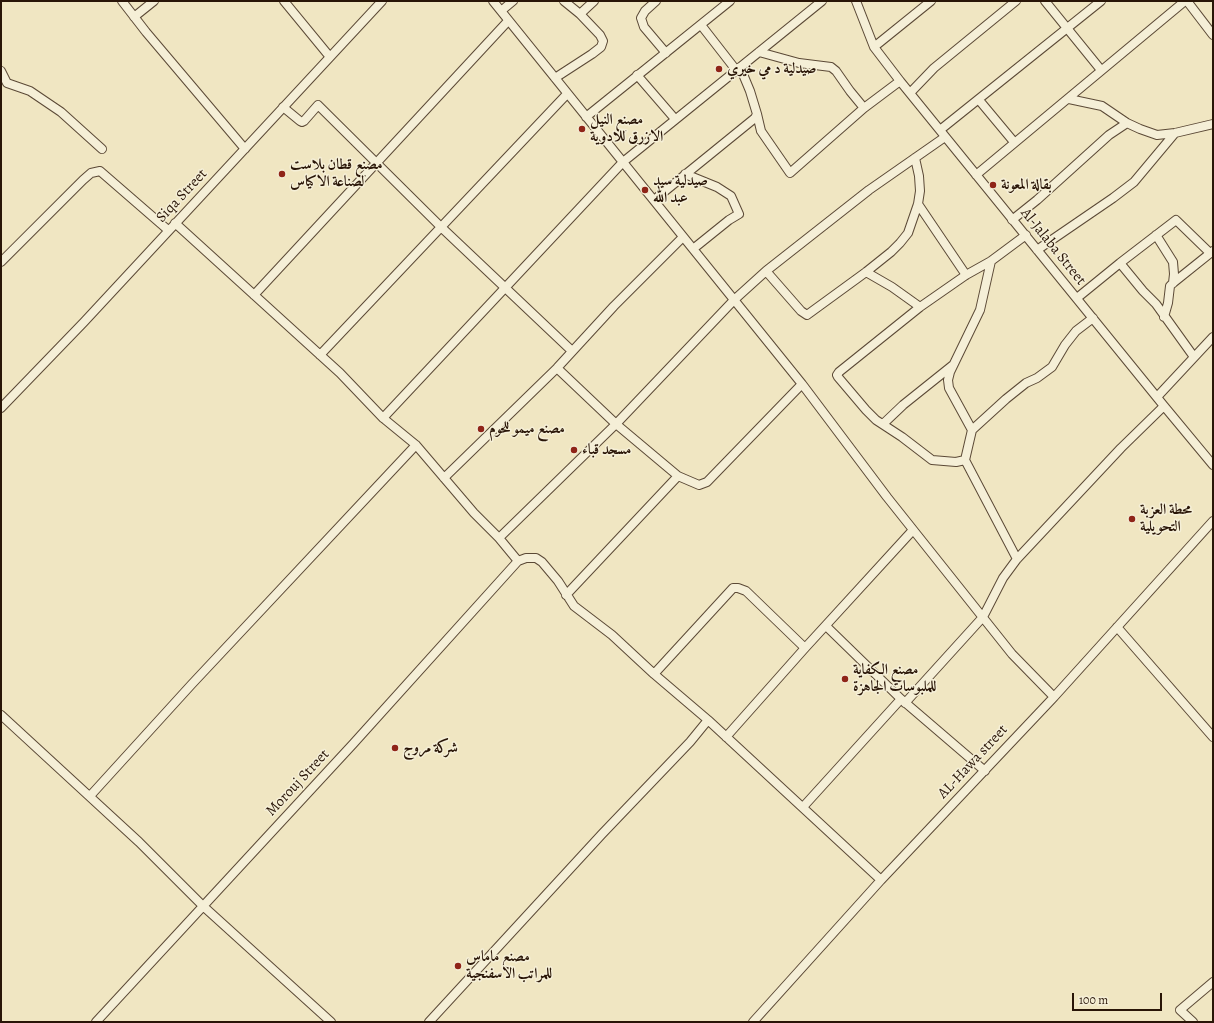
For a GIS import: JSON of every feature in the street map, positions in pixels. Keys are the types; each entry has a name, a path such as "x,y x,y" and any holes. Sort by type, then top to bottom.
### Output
{"street":[{"path":"122,1 146,32 245,148"},
{"path":"134,17 154,1"},
{"path":"284,1 330,57"},
{"name":"Siqa Street","path":"1,408 84,322 382,1"},
{"path":"493,1 802,384 913,530 1012,654 1054,696"},
{"path":"501,11 513,1"},
{"path":"555,78 603,45 600,35 580,14 564,1"},
{"path":"580,14 594,1"},
{"path":"656,1 645,11 641,18 644,28 666,53"},
{"path":"586,117 730,1"},
{"path":"383,418 622,162 821,1"},
{"name":"Al-Jalaba Street","path":"856,1 874,48 976,176 1026,235 1213,465"},
{"path":"874,48 931,1"},
{"path":"910,93 934,68 1016,1"},
{"path":"1045,1 1101,70"},
{"path":"499,538 616,424 734,300 766,272 869,190 915,158 979,100 1101,1"},
{"path":"976,176 1014,142 1069,99 1101,70 1186,1 1213,35"},
{"path":"254,295 508,20"},
{"path":"700,25 738,69 750,91 758,114 761,131 790,173 864,108 900,81"},
{"path":"759,52 799,62 831,67 836,71 864,108"},
{"path":"1,71 7,83 30,91 60,112 102,149"},
{"path":"637,75 675,119"},
{"path":"320,355 567,94"},
{"path":"1069,99 1102,106 1127,123 1157,135 1175,133 1213,124"},
{"path":"979,100 1014,142"},
{"path":"283,107 300,122 302,122 318,105 441,227 572,351"},
{"path":"654,200 758,114"},
{"path":"1012,220 1037,200 1109,134 1127,123"},
{"path":"1037,250 1114,198 1134,182 1175,133"},
{"path":"766,272 801,311 807,315 866,272 891,252 908,233 918,204 920,191 919,176 915,158"},
{"path":"1,262 83,180 91,173 100,171 168,230"},
{"path":"685,174 717,187 730,196 739,214 729,220 693,249"},
{"path":"918,204 966,275"},
{"path":"1077,298 1176,220 1211,252 1170,286 1168,303 1164,317"},
{"path":"175,223 340,373 383,418 416,445 474,513 499,538 518,561 526,558 536,558 542,562 558,581 574,606 612,635 654,674 708,720 881,880"},
{"path":"965,460 956,462 932,460 876,420 837,375 920,307 966,275 991,261 1026,235"},
{"path":"1156,235 1173,262 1173,283"},
{"path":"444,478 557,368 614,306 683,237"},
{"path":"972,430 949,388 948,380 950,372 980,310 991,261"},
{"path":"1120,263 1156,304 1194,357"},
{"path":"866,272 892,287 920,307"},
{"path":"1017,560 965,460 972,430 1006,398 1026,383 1043,374 1052,367 1065,345 1076,331 1093,318"},
{"path":"1157,397 1213,337"},
{"path":"883,424 903,405 955,364"},
{"path":"557,368 616,424 678,476 699,485 708,482 802,384"},
{"path":"803,807 983,617 1002,578 1017,560 1120,448 1164,406"},
{"path":"90,796 191,685 416,445"},
{"path":"566,595 678,476"},
{"name":"AL-Hawa street","path":"753,1022 881,880 985,771 1213,521"},
{"path":"726,737 913,530"},
{"name":"Morouj Street","path":"96,1022 354,743 518,561"},
{"path":"654,674 733,588 746,591 805,648"},
{"path":"826,626 903,701 985,771"},
{"path":"1117,626 1213,736"},
{"path":"1,715 139,842 203,906 331,1022"},
{"path":"429,1022 602,834 690,742 708,720"},
{"path":"1192,1022 1180,1010 1213,982"}],"place":[{"name":"صيدلية د مي خيري","path":"719,69"},
{"name":"مصنع النيل الازرق للادوية","path":"582,129"},
{"name":"مصنع قطان بلاست لصناعة الاكياس","path":"282,174"},
{"name":"بقالة المعونة","path":"993,185"},
{"name":"صيدلية سيد عبد الله","path":"645,190"},
{"name":"مصنع ميمو للحوم","path":"481,429"},
{"name":"مسجد قباء","path":"574,450"},
{"name":"محطة العزبة التحويلية","path":"1132,519"},
{"name":"مصنع الكفاية للملبوسات الجاهزة","path":"845,679"},
{"name":"شركة مروج","path":"395,748"},
{"name":"مصنع ماماس للمراتب الاسفنجية","path":"458,966"}]}
